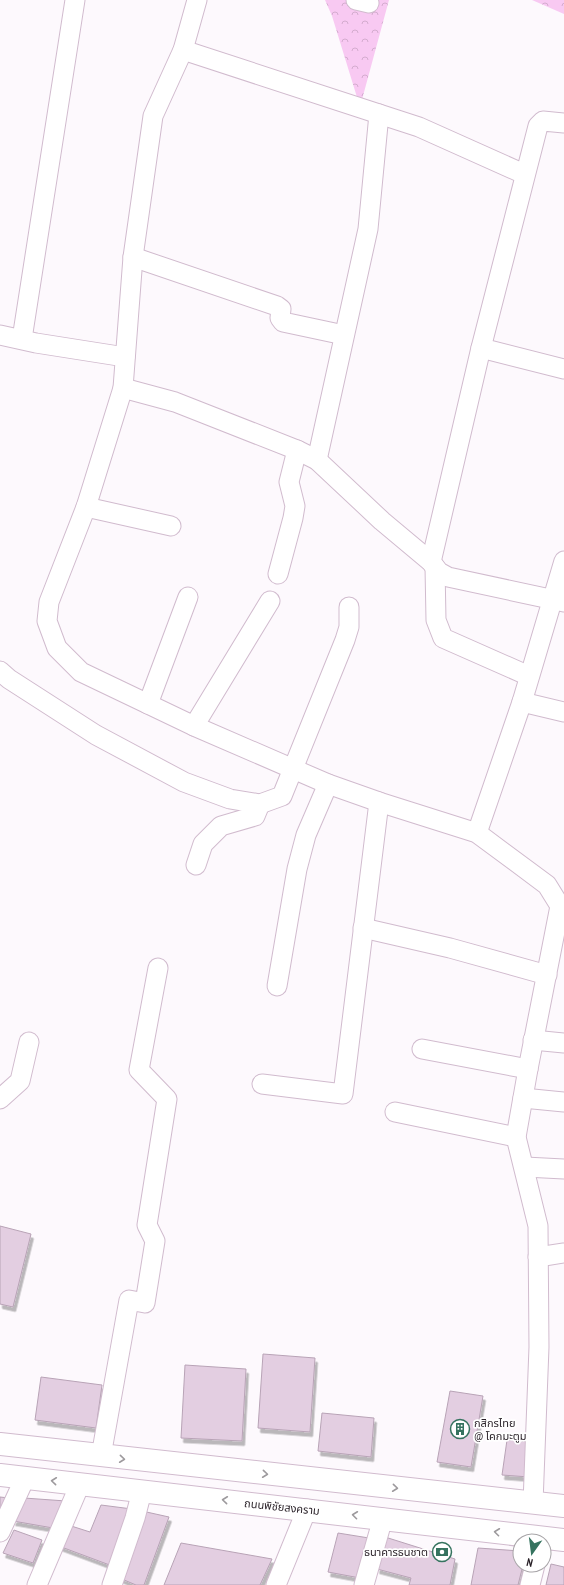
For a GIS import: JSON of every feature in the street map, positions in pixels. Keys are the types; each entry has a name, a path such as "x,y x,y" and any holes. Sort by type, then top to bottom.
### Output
{"main road":[{"path":"0,1444 564,1506"},
{"name":"ถนนพิชัยสงคราม","path":"0,1475 307,1509 512,1535"},
{"name":"ถนนพิชัยสงคราม","path":"552,1539 564,1540"}],"street":[{"path":"22,339 75,0"},
{"path":"196,0 183,50 153,116 133,257 123,388 86,507 49,602 47,621 57,648 81,672 194,726 292,770 379,802 477,833 547,885 562,907 546,975 516,1137 538,1226 539,1347 533,1503"},
{"path":"183,50 419,127 524,174"},
{"path":"317,460 368,229 379,114"},
{"path":"529,676 443,638 436,620 433,565 481,348 524,174 538,126 543,121 564,123"},
{"path":"133,257 277,306 281,309 280,318 283,322 344,335"},
{"path":"0,335 36,343 125,357"},
{"path":"481,348 564,369"},
{"path":"123,388 175,402 297,450 317,460 439,572 448,577 558,600"},
{"path":"278,574 295,506 289,482 297,450"},
{"path":"86,507 171,526"},
{"path":"477,833 522,702 529,676 558,600 564,561"},
{"path":"148,704 188,597"},
{"path":"194,726 270,601"},
{"path":"0,671 9,679 96,735 184,782 230,798 260,804 282,796 345,640 349,627 349,607"},
{"path":"522,702 564,712"},
{"path":"277,986 298,869 306,835 328,784"},
{"path":"262,1084 343,1094 379,802"},
{"path":"196,865 203,844 221,826 255,816 260,804"},
{"path":"363,928 450,948 546,975"},
{"path":"101,1456 129,1300 145,1303 155,1241 147,1225 167,1099 139,1070 158,968"},
{"path":"533,1040 564,1043"},
{"path":"0,1099 20,1081 29,1042"},
{"path":"422,1049 528,1069"},
{"path":"523,1098 564,1102"},
{"path":"395,1112 516,1137"},
{"path":"524,1167 564,1169"},
{"path":"538,1257 564,1253"},
{"path":"0,1532 25,1478"},
{"path":"37,1585 80,1484"},
{"path":"112,1585 135,1518 142,1491"},
{"path":"276,1585 307,1509"},
{"path":"364,1585 383,1518"},
{"path":"530,1585 533,1573"}],"green space":[{"path":"325,0 389,0 360,107 332,16"},
{"path":"532,0 564,0 564,14"}],"building":[{"path":"0,1226 31,1234 13,1307 0,1304"},
{"path":"263,1354 315,1358 310,1432 258,1428"},
{"path":"185,1365 246,1369 242,1441 181,1438"},
{"path":"41,1377 102,1385 96,1428 35,1420"},
{"name":"กสิกรไทย @ โคกมะตูม","path":"450,1391 483,1396 471,1467 437,1462"},
{"path":"322,1413 374,1418 371,1457 318,1451"},
{"path":"507,1440 531,1442 529,1477 502,1475"},
{"path":"0,1497 9,1498 0,1519"},
{"path":"24,1498 66,1501 53,1528 13,1521"},
{"path":"101,1505 132,1509 115,1567 56,1545 65,1524 90,1532"},
{"path":"142,1511 169,1517 144,1585 136,1585 117,1577"},
{"path":"14,1530 42,1540 33,1563 3,1553"},
{"path":"338,1533 369,1538 360,1578 328,1572"},
{"path":"385,1537 455,1559 450,1585 409,1585 411,1578 377,1569"},
{"path":"181,1543 272,1559 260,1585 164,1585"},
{"path":"478,1548 512,1550 512,1573 521,1573 518,1585 471,1585"},
{"path":"552,1564 564,1567 564,1585 546,1585 549,1573 552,1573"}],"place":[{"name":"กสิกรไทย @ โคกมะตูม","path":"460,1429"},
{"name":"ธนาคารธนชาต","path":"442,1552"}]}
